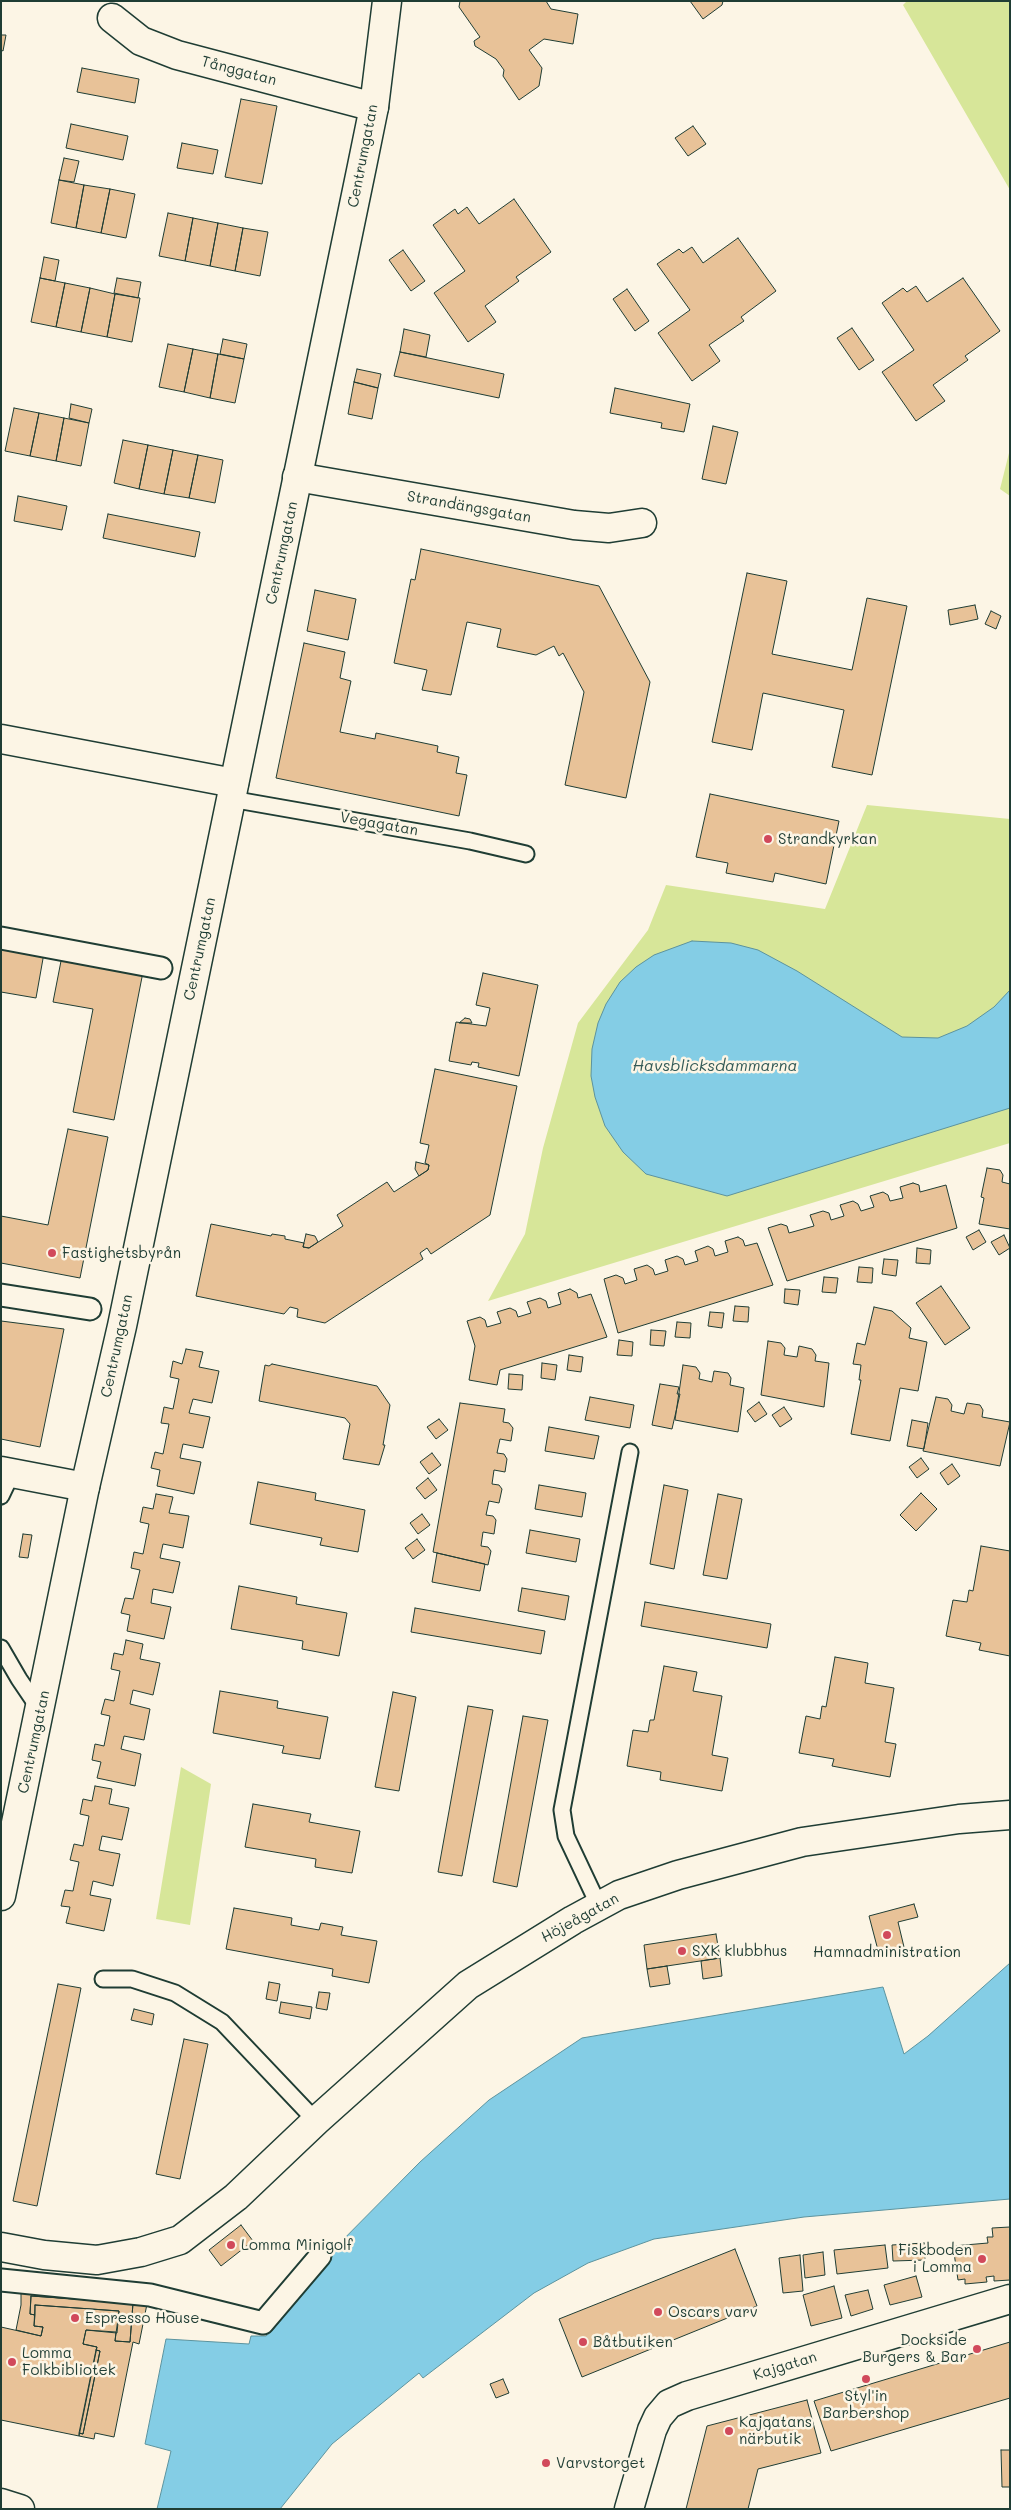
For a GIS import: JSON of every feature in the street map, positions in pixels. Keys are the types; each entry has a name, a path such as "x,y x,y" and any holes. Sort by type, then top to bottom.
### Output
{"street":[{"name":"Centrumgatan","path":"1,1896 7,1846 41,1711 85,1487 122,1326 374,107 387,1"},
{"name":"Tånggatan","path":"112,18 142,41 177,55 374,107"},
{"name":"Strandängsgatan","path":"297,477 574,524 609,528 642,523"},
{"name":"Vegagatan","path":"1,738 233,791"},
{"path":"1,938 161,968"},
{"path":"1,1295 90,1309"},
{"path":"5,1480 85,1487"},
{"name":"Höjeågatan","path":"1,2247 44,2255 97,2260 141,2252 180,2240 236,2197 316,2121 468,1985 573,1920 619,1895 678,1875 802,1842 959,1819 1010,1815"},
{"path":"1,2280 150,2295 263,2323 320,2256"},
{"name":"Kajgatan","path":"629,2509 652,2430 658,2417 669,2404 696,2393 1010,2299"},
{"path":"1,2503 20,2509"}],"lane":[{"name":"Vegagatan","path":"233,791 526,854"},
{"path":"599,1906 566,1836 562,1810 630,1452"},
{"path":"1,1648 19,1680 41,1711"},
{"path":"103,1979 132,1979 175,1992 222,2022 316,2121"}],"green space":[{"path":"907,1 1010,1 1010,190 903,5"},
{"path":"1010,449 1010,496 1000,489"},
{"path":"867,805 1010,819 1010,1143 488,1301 525,1234 543,1148 578,1023 648,930 666,885 825,909"},
{"path":"181,1767 211,1784 190,1925 156,1919"}],"water":[{"name":"Havsblicksdammarna","path":"692,941 731,943 758,950 797,971 902,1037 938,1038 967,1026 994,1007 1010,990 1010,1108 727,1196 646,1174 623,1152 605,1126 595,1097 591,1076 592,1049 598,1023 606,1004 620,982 636,967 654,955"},
{"path":"1010,1963 1010,2199 804,2217 654,2239 588,2263 534,2293 423,2378 419,2373 332,2444 280,2509 157,2509 171,2451 145,2444 166,2339 249,2344 251,2336 266,2336 272,2331 312,2279 322,2261 420,2162 489,2100 582,2038 883,1987 904,2054 928,2036"}],"building":[{"path":"460,1 546,1 551,9 578,14 573,44 544,39 529,50 542,68 539,86 519,100 503,76 504,70 496,59 475,46 474,41 480,37 459,7"},
{"path":"690,1 723,1 722,5 703,19"},
{"path":"1,35 6,35 3,51 1,50"},
{"path":"82,68 139,79 135,103 77,92"},
{"path":"241,99 277,106 262,184 225,177"},
{"path":"71,124 128,136 123,160 66,148"},
{"path":"693,126 706,144 688,156 675,138"},
{"path":"182,143 218,150 213,174 177,168"},
{"path":"64,158 79,161 74,182 59,180"},
{"path":"59,180 84,185 76,228 51,223"},
{"path":"84,185 110,189 101,233 76,228"},
{"path":"110,189 135,194 126,238 101,233"},
{"path":"514,199 551,252 516,277 519,281 485,306 496,322 468,342 434,293 465,271 433,225 455,209 458,214 467,207 479,224"},
{"path":"168,213 193,218 185,261 159,256"},
{"path":"193,218 218,223 210,266 185,261"},
{"path":"218,223 243,228 235,271 210,266"},
{"path":"243,228 268,232 260,276 235,271"},
{"path":"738,238 776,291 741,317 744,321 709,345 720,361 692,381 658,333 690,310 657,264 679,249 683,253 692,247 703,263"},
{"path":"403,250 425,281 411,291 389,260"},
{"path":"44,257 59,260 55,281 40,278"},
{"path":"40,278 65,283 56,327 31,322"},
{"path":"117,278 141,282 138,298 114,293"},
{"path":"963,278 1000,331 965,356 968,360 933,385 945,401 916,421 882,372 914,350 882,303 903,288 907,292 916,286 927,302"},
{"path":"65,283 90,288 81,332 56,327"},
{"path":"90,288 115,294 107,337 81,332"},
{"path":"627,289 649,321 635,331 613,299"},
{"path":"115,294 140,298 132,342 107,337"},
{"path":"852,328 874,360 859,370 837,338"},
{"path":"404,329 430,335 426,357 400,352"},
{"path":"223,339 247,344 244,359 220,354"},
{"path":"168,344 193,349 184,392 159,387"},
{"path":"193,349 218,354 210,398 184,392"},
{"path":"400,352 504,374 499,398 394,376"},
{"path":"218,354 244,359 235,403 210,398"},
{"path":"357,369 381,374 378,388 354,382"},
{"path":"354,382 378,388 372,419 348,414"},
{"path":"615,388 690,404 684,432 661,428 662,423 610,413"},
{"path":"71,404 92,409 89,423 69,418"},
{"path":"14,408 39,413 30,456 5,451"},
{"path":"39,413 64,418 56,461 30,456"},
{"path":"64,418 89,423 81,466 56,461"},
{"path":"713,426 738,432 726,484 702,479"},
{"path":"123,440 148,445 139,489 114,483"},
{"path":"148,445 173,450 164,494 139,489"},
{"path":"173,450 198,455 189,498 164,494"},
{"path":"198,455 223,460 215,503 189,498"},
{"path":"18,496 67,506 62,530 14,521"},
{"path":"108,514 200,532 195,557 103,538"},
{"path":"421,549 599,586 650,682 626,798 565,785 584,692 563,653 559,656 554,646 536,655 497,647 501,629 467,622 451,695 422,690 427,670 394,663 411,579 415,580"},
{"path":"747,573 787,581 772,654 852,670 867,598 907,606 872,775 832,767 844,710 763,693 752,750 712,742"},
{"path":"315,590 356,599 348,640 307,631"},
{"path":"975,605 978,619 950,625 948,610"},
{"path":"991,611 1001,616 996,629 985,624"},
{"path":"304,643 345,652 340,678 351,681 340,732 375,739 376,733 438,746 437,752 459,757 456,773 467,775 459,816 276,778"},
{"name":"Strandkyrkan","path":"710,794 839,821 826,884 775,873 773,882 726,873 728,863 696,857"},
{"path":"1,945 44,953 36,998 1,992"},
{"path":"62,956 143,972 114,1120 73,1112 93,1009 53,1002"},
{"path":"483,973 538,985 519,1076 478,1067 479,1063 472,1062 471,1065 449,1061 456,1022 486,1026 490,1008 476,1005"},
{"path":"465,1018 470,1019 472,1023 459,1023"},
{"path":"435,1069 517,1086 490,1215 431,1254 427,1248 420,1253 423,1259 325,1323 297,1317 298,1309 290,1307 284,1314 196,1296 211,1224 271,1236 272,1234 285,1236 285,1239 304,1243 303,1247 309,1248 343,1226 337,1215 387,1182 394,1192 428,1170 429,1165 425,1163 429,1145 420,1143"},
{"path":"68,1129 108,1137 80,1278 1,1263 1,1216 48,1225"},
{"path":"416,1162 429,1165 428,1170 419,1176 415,1169"},
{"path":"987,1168 1000,1170 1003,1175 1002,1182 1010,1184 1010,1229 979,1224 984,1198 981,1197"},
{"path":"913,1183 919,1185 920,1192 946,1185 957,1228 787,1281 768,1228 781,1224 787,1226 789,1233 814,1226 810,1215 823,1211 829,1213 831,1220 844,1216 840,1205 853,1201 858,1204 861,1211 874,1207 870,1196 883,1192 888,1195 890,1201 903,1198 900,1187"},
{"path":"979,1230 986,1242 973,1250 966,1237"},
{"path":"306,1234 315,1236 318,1242 309,1248 303,1247"},
{"path":"1004,1235 1010,1248 999,1255 991,1242"},
{"path":"738,1237 743,1240 745,1246 757,1243 773,1285 618,1333 604,1279 616,1275 623,1278 625,1284 637,1280 634,1269 647,1265 653,1269 655,1275 668,1271 665,1260 677,1256 683,1259 685,1265 698,1261 695,1251 708,1246 713,1249 715,1256 728,1252 725,1241"},
{"path":"917,1248 931,1250 930,1264 916,1263"},
{"path":"884,1259 898,1260 896,1276 882,1274"},
{"path":"859,1267 873,1268 872,1283 857,1282"},
{"path":"824,1277 838,1278 836,1293 822,1292"},
{"path":"941,1286 970,1328 945,1345 916,1303"},
{"path":"570,1289 577,1293 578,1298 591,1294 607,1337 500,1370 497,1385 469,1380 475,1346 467,1321 480,1317 485,1320 487,1327 501,1323 497,1312 510,1308 516,1311 518,1317 531,1313 527,1302 540,1298 546,1301 548,1308 561,1304 558,1293"},
{"path":"785,1289 800,1290 798,1305 784,1303"},
{"path":"735,1306 749,1307 748,1322 733,1321"},
{"path":"874,1307 892,1311 911,1328 909,1338 927,1342 918,1391 900,1388 890,1441 851,1434 861,1380 859,1380 861,1365 853,1364 857,1343 865,1345"},
{"path":"710,1312 724,1313 722,1328 708,1326"},
{"path":"1,1321 64,1329 40,1447 1,1439"},
{"path":"677,1322 691,1323 690,1338 675,1337"},
{"path":"651,1330 666,1331 664,1346 650,1345"},
{"path":"619,1340 633,1342 632,1356 617,1355"},
{"path":"768,1341 781,1343 785,1348 784,1355 797,1357 799,1346 812,1349 816,1355 815,1361 829,1363 824,1407 761,1395"},
{"path":"186,1349 203,1352 199,1367 219,1371 212,1403 193,1399 189,1413 210,1417 203,1448 183,1444 180,1458 201,1462 194,1494 157,1486 160,1470 151,1468 155,1452 163,1454 169,1424 161,1423 164,1407 173,1409 179,1379 170,1377 173,1361 182,1364"},
{"path":"569,1355 583,1357 581,1372 567,1370"},
{"path":"542,1363 557,1365 555,1380 541,1378"},
{"path":"272,1364 377,1386 390,1405 383,1445 385,1445 379,1465 343,1459 350,1424 345,1418 259,1401 265,1365 269,1366"},
{"path":"683,1365 696,1367 700,1373 699,1379 712,1382 714,1371 728,1373 731,1378 730,1385 744,1388 738,1432 675,1420"},
{"path":"509,1374 523,1375 522,1390 508,1389"},
{"path":"660,1384 679,1387 677,1394 680,1394 672,1429 652,1425"},
{"path":"590,1397 634,1405 630,1428 585,1420"},
{"path":"936,1397 948,1399 952,1405 951,1411 964,1414 967,1403 980,1405 983,1410 982,1417 1010,1422 1000,1466 923,1451"},
{"path":"759,1402 767,1414 755,1422 747,1411"},
{"path":"460,1403 505,1409 503,1422 509,1423 513,1428 511,1441 500,1439 497,1453 504,1454 507,1459 505,1472 494,1470 492,1484 499,1485 502,1489 499,1503 489,1501 486,1515 493,1516 496,1520 494,1534 483,1532 481,1546 488,1547 491,1551 488,1565 433,1552"},
{"path":"784,1407 792,1419 780,1427 772,1415"},
{"path":"439,1419 448,1430 436,1439 427,1427"},
{"path":"912,1420 928,1423 924,1449 907,1446"},
{"path":"549,1427 599,1436 594,1459 545,1451"},
{"path":"432,1453 441,1465 429,1474 420,1462"},
{"path":"921,1458 929,1469 917,1478 909,1467"},
{"path":"952,1464 960,1476 948,1485 940,1473"},
{"path":"428,1478 437,1490 425,1499 416,1488"},
{"path":"258,1482 316,1493 315,1500 365,1510 358,1552 320,1545 322,1538 250,1524"},
{"path":"539,1485 586,1493 582,1517 535,1509"},
{"path":"664,1485 688,1490 674,1569 650,1564"},
{"path":"921,1493 937,1509 916,1531 900,1515"},
{"path":"156,1494 173,1497 169,1513 189,1516 183,1548 163,1544 160,1558 180,1562 173,1593 153,1589 151,1603 171,1607 164,1639 127,1631 130,1615 121,1613 125,1598 133,1599 140,1570 131,1568 134,1552 143,1554 149,1524 140,1522 143,1507 153,1509"},
{"path":"718,1494 742,1499 727,1579 703,1575"},
{"path":"422,1514 430,1525 418,1534 410,1523"},
{"path":"530,1530 580,1539 576,1562 526,1553"},
{"path":"23,1534 32,1535 28,1558 19,1557"},
{"path":"417,1539 425,1550 413,1559 405,1548"},
{"path":"981,1546 1010,1551 1010,1656 979,1650 981,1643 946,1636 953,1600 967,1602 969,1590 973,1591"},
{"path":"437,1553 485,1564 480,1591 432,1582"},
{"path":"239,1586 297,1597 296,1604 347,1613 339,1656 302,1649 303,1641 231,1629"},
{"path":"522,1588 569,1596 565,1620 518,1611"},
{"path":"645,1602 771,1624 767,1648 641,1626"},
{"path":"415,1608 545,1631 541,1654 411,1632"},
{"path":"126,1640 143,1644 140,1659 160,1663 153,1695 133,1690 130,1704 150,1709 144,1740 124,1736 121,1749 141,1754 135,1786 97,1778 101,1762 92,1760 95,1744 104,1746 110,1716 101,1714 105,1699 114,1701 120,1671 111,1669 114,1653 123,1655"},
{"path":"835,1657 868,1663 865,1683 894,1688 885,1742 896,1744 890,1777 832,1766 834,1759 799,1753 806,1716 820,1719 822,1706 826,1707"},
{"path":"664,1666 697,1672 693,1691 722,1696 712,1755 728,1758 722,1791 660,1780 661,1772 627,1766 633,1730 648,1732 650,1720 654,1720"},
{"path":"220,1691 278,1701 277,1708 328,1717 320,1759 282,1753 284,1746 213,1733"},
{"path":"393,1692 416,1697 399,1791 375,1787"},
{"path":"468,1706 493,1710 462,1876 438,1872"},
{"path":"523,1716 548,1720 517,1887 493,1882"},
{"path":"95,1786 112,1789 109,1804 129,1808 122,1840 102,1836 99,1850 120,1854 113,1886 93,1881 90,1895 111,1899 104,1931 66,1923 70,1907 61,1906 65,1890 73,1891 79,1862 70,1860 74,1844 83,1846 89,1816 80,1814 83,1799 92,1801"},
{"path":"253,1804 311,1814 309,1822 360,1831 352,1873 315,1867 316,1859 245,1847"},
{"name":"Hamnadministration","path":"914,1904 918,1917 898,1922 904,1947 879,1954 869,1916"},
{"path":"234,1908 292,1918 291,1925 319,1930 321,1923 343,1927 341,1935 377,1941 369,1983 332,1976 333,1969 226,1949"},
{"name":"SXK klubbhus","path":"716,1934 720,1958 647,1969 644,1945"},
{"path":"720,1958 722,1976 703,1979 701,1961"},
{"path":"667,1966 670,1984 650,1987 647,1969"},
{"path":"269,1982 280,1984 277,2001 266,1999"},
{"path":"58,1984 81,1988 37,2206 13,2201"},
{"path":"319,1992 330,1993 327,2010 316,2008"},
{"path":"281,2002 312,2007 310,2019 279,2013"},
{"path":"134,2009 154,2014 152,2025 131,2020"},
{"path":"184,2039 208,2044 180,2179 156,2174"},
{"name":"Lomma Minigolf","path":"241,2225 253,2241 221,2266 209,2250"},
{"name":"Fiskboden i Lomma","path":"1010,2227 1010,2280 994,2281 994,2276 986,2277 987,2282 965,2284 965,2279 958,2280 953,2246 988,2243 987,2237 993,2237 992,2228"},
{"path":"924,2243 925,2260 893,2261 892,2245"},
{"path":"885,2245 888,2268 837,2274 834,2250"},
{"name":"Oscars varv","path":"735,2249 757,2306 582,2377 559,2319"},
{"path":"823,2252 825,2275 805,2278 803,2255"},
{"path":"800,2255 803,2291 783,2293 779,2258"},
{"path":"916,2276 922,2297 890,2305 884,2285"},
{"path":"834,2286 842,2318 811,2326 803,2295"},
{"path":"21,2289 147,2304 139,2344 133,2342 114,2437 95,2433 94,2439 79,2436 79,2433 83,2434 100,2351 96,2350 97,2347 83,2344 86,2330 116,2332 115,2341 130,2342 133,2303 31,2296 30,2314 35,2315 34,2326 43,2327 41,2336 16,2330 21,2305"},
{"path":"868,2290 873,2309 851,2316 845,2295"},
{"path":"31,2296 133,2303 130,2342 115,2341 119,2311 35,2305 35,2315 30,2314"},
{"path":"35,2305 119,2311 117,2333 86,2330 83,2344 97,2347 79,2436 1,2420 1,2327 41,2336 43,2327 34,2326"},
{"path":"1010,2342 1010,2398 831,2451 814,2401"},
{"path":"96,2350 100,2351 83,2434 79,2433"},
{"path":"503,2379 509,2393 496,2398 490,2384"},
{"path":"807,2400 821,2453 758,2469 748,2509 686,2509 707,2426"},
{"path":"1001,2450 1010,2450 1010,2487 1002,2487"}],"place":[{"name":"Strandkyrkan","path":"768,839"},
{"name":"Fastighetsbyrån","path":"52,1253"},
{"name":"Hamnadministration","path":"887,1935"},
{"name":"SXK klubbhus","path":"682,1951"},
{"name":"Lomma Minigolf","path":"231,2245"},
{"name":"Fiskboden i Lomma","path":"982,2259"},
{"name":"Oscars varv","path":"658,2312"},
{"name":"Espresso House","path":"75,2318"},
{"name":"Båtbutiken","path":"583,2342"},
{"name":"Dockside Burgers & Bar","path":"977,2349"},
{"name":"Lomma Folkbibliotek","path":"12,2362"},
{"name":"Styl'in Barbershop","path":"866,2379"},
{"name":"Kajgatans närbutik","path":"729,2431"},
{"name":"Varvstorget","path":"546,2463"}]}
